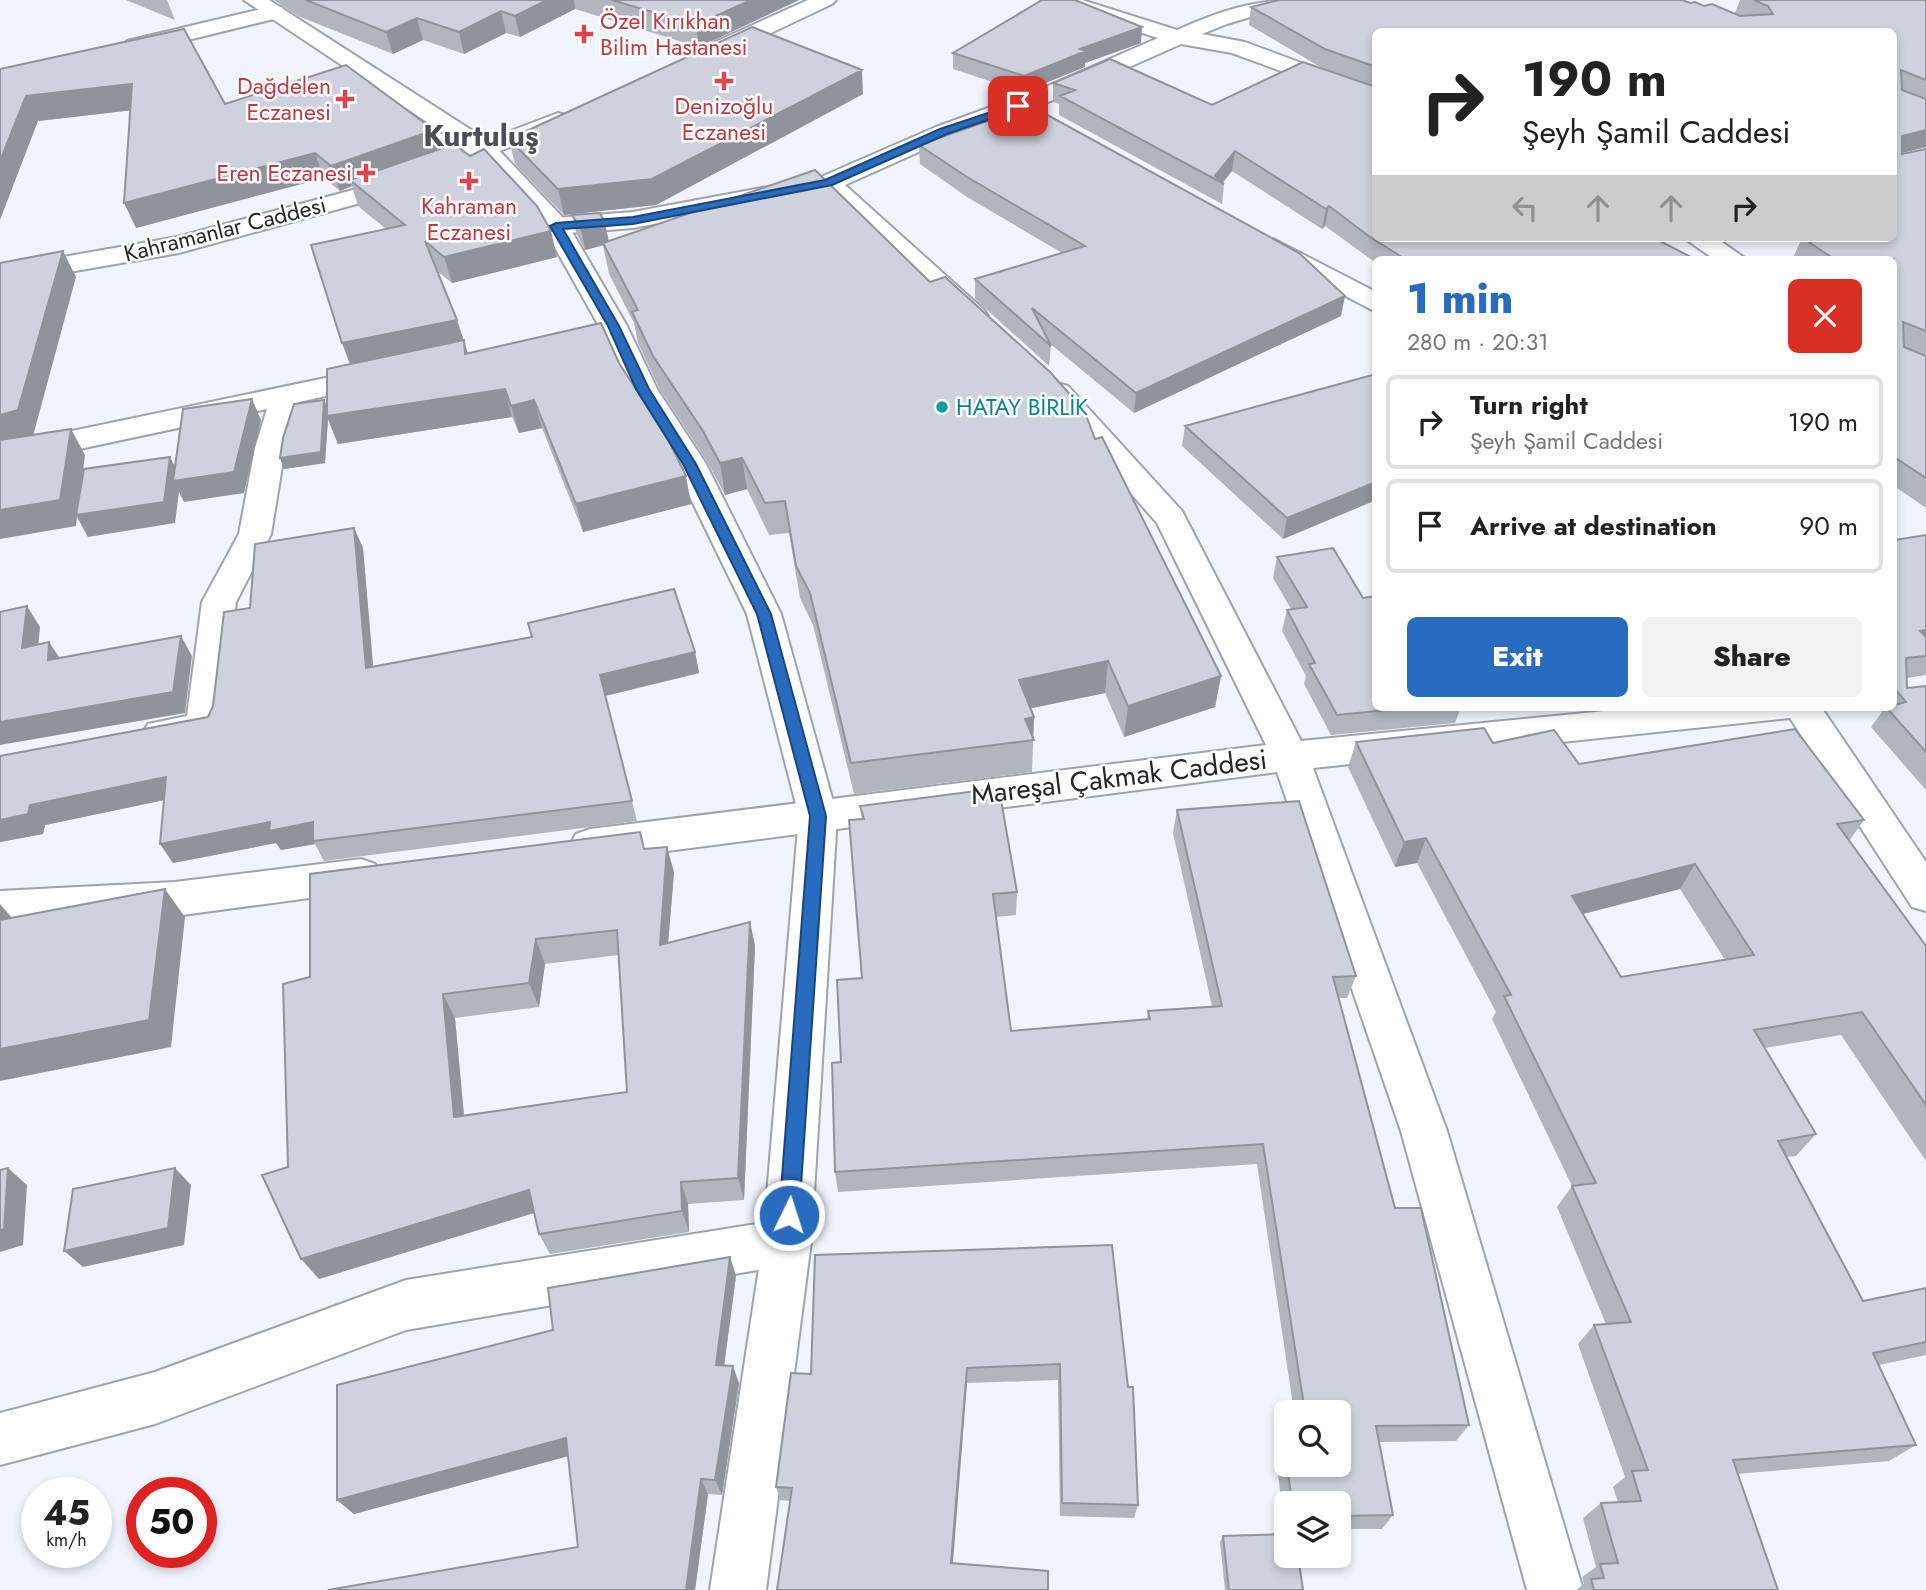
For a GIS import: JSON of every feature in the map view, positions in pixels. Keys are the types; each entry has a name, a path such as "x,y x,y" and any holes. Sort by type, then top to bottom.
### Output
{"street":[{"path":"688,63 825,0"},
{"path":"1060,0 1178,37 1237,47 1372,98"},
{"path":"556,226 633,220 828,183 944,132 1018,106 1219,19 1286,0"},
{"path":"116,50 264,6 484,149 556,226 600,329 690,464 764,614 818,816 787,1242 738,1590"},
{"path":"1018,106 1042,119"},
{"name":"Kahramanlar Caddesi","path":"0,276 179,245 373,191 575,113"},
{"path":"828,183 1000,340"},
{"path":"1256,238 1372,302"},
{"path":"1704,242 1728,256"},
{"path":"1031,368 1061,396 1171,518 1290,756 1424,1131 1555,1590"},
{"path":"0,456 409,370"},
{"path":"136,738 204,726 219,602 255,534 270,448 286,396"},
{"name":"Mareşal Çakmak Caddesi","path":"558,850 1290,756 1741,711"},
{"path":"1805,711 1926,895"},
{"path":"0,908 175,899 394,871"},
{"path":"0,1439 155,1398 405,1305 787,1242"}],"building":[{"path":"306,0 547,0 515,16 501,11 459,32 417,18 386,32"},
{"path":"612,0 751,0 696,25"},
{"path":"1042,0 1075,0 1142,27 1080,49 1086,51 1024,76 953,53"},
{"path":"1279,0 1682,0 1704,6 1712,4 1740,16 1773,14 1768,6 1754,0 1926,0 1926,80 1901,70 1902,90 1926,99 1926,130 1902,136 1902,154 1926,149 1926,331 1903,322 1904,347 1926,356 1926,478 1897,459 1897,256 1830,256 1809,242 1897,242 1897,28 1372,28 1372,66 1325,49 1251,7"},
{"path":"752,27 862,70 652,179 558,189 509,139"},
{"path":"184,29 225,104 346,65 434,130 331,166 315,153 124,203 132,84 26,96 0,161 0,69"},
{"path":"1110,59 1212,105 1303,62 1372,86 1372,238 1329,206 1326,209 1235,151 1215,176 1224,184 1060,96 1075,90 1053,83"},
{"path":"1031,106 1299,253 1345,296 1136,393 1032,308 1051,346 975,279 1085,246 967,177 919,145"},
{"path":"454,144 470,156 484,149 537,206 551,231 444,257 425,241 457,320 342,343 311,245 405,225 350,180"},
{"path":"815,170 930,282 945,277 1050,372 1084,410 1095,439 1102,437 1221,676 1128,706 1108,661 1019,680 1034,717 1025,719 1034,740 851,763 810,593 796,566 785,501 765,503 742,458 720,463 703,431 653,356 632,312 638,310 603,243"},
{"path":"600,213 605,223 581,229 572,215"},
{"path":"1378,242 1662,242 1689,256 1400,256"},
{"path":"63,251 18,410 0,415 0,263"},
{"path":"601,323 619,363 667,437 686,476 576,504 534,400 511,406 505,389 327,416 327,369 464,340 465,354"},
{"path":"1372,375 1372,484 1287,518 1185,426"},
{"path":"252,399 234,472 173,481 183,409"},
{"path":"324,400 321,452 280,458 283,438 294,404"},
{"path":"71,429 60,500 0,510 0,440"},
{"path":"170,457 164,502 76,515 84,469"},
{"path":"354,528 366,668 532,637 528,623 674,589 695,652 600,675 632,801 313,841 313,822 269,831 270,822 160,844 166,777 30,805 28,814 0,820 0,756 208,717 213,706 224,612 250,608 255,544"},
{"path":"1926,535 1926,630 1920,631 1926,637 1926,656 1906,658 1907,688 1926,686 1926,752 1890,711 1897,711 1897,704 1906,702 1897,692 1897,540"},
{"path":"1333,548 1363,598 1372,597 1372,711 1378,711 1337,715 1309,664 1315,663 1287,610 1307,607 1277,557"},
{"path":"27,606 22,648 49,642 48,660 181,636 173,692 0,722 0,612"},
{"path":"1484,728 1493,743 1554,730 1579,764 1795,729 1864,820 1837,824 1926,946 1926,1105 1862,1012 1754,1030 1816,1134 1778,1141 1863,1301 1926,1288 1926,1342 1873,1353 1916,1445 1733,1460 1778,1590 1594,1590 1591,1579 1604,1578 1600,1564 1618,1563 1601,1503 1641,1501 1632,1471 1648,1470 1594,1325 1631,1322 1572,1186 1596,1183 1504,996 1511,995 1426,838 1404,842 1356,742","holes":["1695,864 1754,955 1621,977 1572,896"]},
{"path":"999,788 1017,892 993,894 1011,1031 1150,1019 1148,1011 1222,1006 1177,810 1299,801 1356,976 1333,977 1395,1208 1421,1208 1469,1425 1376,1426 1393,1515 1351,1516 1351,1491 1290,1491 1289,1477 1351,1477 1351,1400 1303,1400 1263,1144 835,1172 832,1063 841,1062 837,980 862,978 849,820 864,819 860,806"},
{"path":"640,832 644,849 667,847 660,945 750,922 738,1178 681,1182 682,1211 539,1234 529,1190 301,1259 262,1175 288,1167 283,984 310,977 310,874","holes":["617,930 627,1092 454,1117 443,994 529,983 536,939"]},
{"path":"165,889 149,1020 0,1049 0,920"},
{"path":"8,1168 4,1229 0,1230 0,1170"},
{"path":"175,1168 168,1228 64,1251 73,1189"},
{"path":"1112,1245 1128,1387 1133,1387 1138,1505 1062,1503 1060,1364 967,1368 951,1563 1048,1571 1048,1590 777,1590 792,1488 776,1487 791,1373 811,1374 815,1255"},
{"path":"730,1257 716,1365 733,1366 715,1480 701,1479 686,1590 328,1590 578,1547 566,1438 337,1500 337,1385 553,1330 548,1288"},
{"path":"1274,1534 1274,1568 1300,1568 1303,1590 1229,1590 1223,1536"}],"place":[{"name":"Özel Kırıkhan Bilim Hastanesi","path":"584,34"},
{"name":"Denizoğlu Eczanesi","path":"724,81"},
{"name":"Dağdelen Eczanesi","path":"345,99"},
{"name":"Eren Eczanesi","path":"366,173"},
{"name":"Kahraman Eczanesi","path":"469,181"},
{"name":"HATAY BİRLİK","path":"942,407"}],"district":[{"name":"Kurtuluş","path":"481,135"}],"route":[{"path":"789,1215 818,816 764,614 690,464 642,389 613,326 556,226 633,220 828,183 944,132 1018,106"}]}
